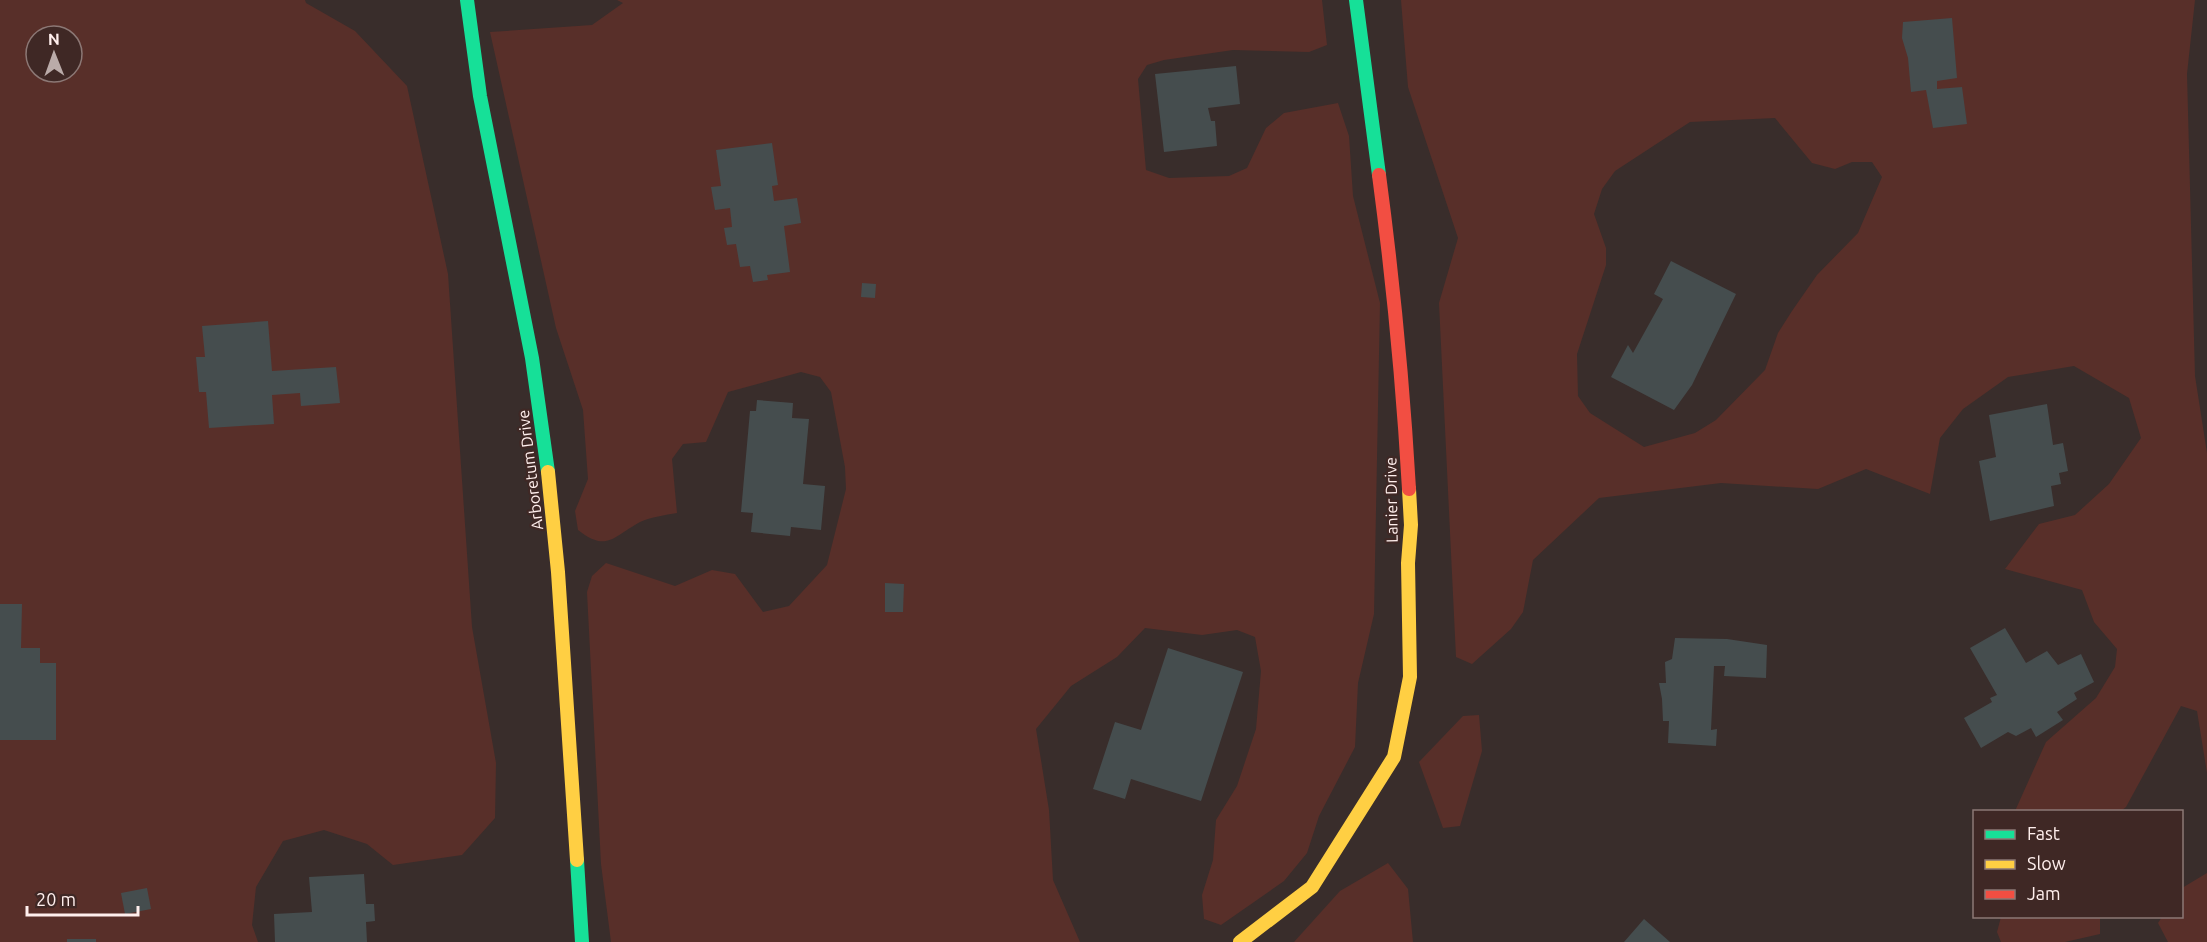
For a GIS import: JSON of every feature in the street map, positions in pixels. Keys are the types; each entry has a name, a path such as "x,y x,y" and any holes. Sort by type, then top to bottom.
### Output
{"street":[{"name":"Arboretum Drive","path":"467,0 480,96 532,358 547,460 558,572 582,942"},
{"name":"Lanier Drive","path":"1240,942 1312,887 1394,757 1410,677 1408,562 1411,525 1404,406 1389,247 1356,0"}],"shaded area":[{"path":"0,0 305,0 306,3 355,31 407,86 448,274 472,627 496,763 495,818 462,855 393,865 367,844 324,830 283,841 256,887 252,925 258,942 0,942"},
{"path":"617,0 1322,0 1327,45 1309,52 1233,50 1164,60 1147,65 1138,79 1146,170 1169,178 1229,176 1247,168 1266,128 1284,113 1338,103 1349,136 1353,196 1380,303 1374,614 1358,683 1355,747 1319,816 1307,853 1284,881 1221,925 1204,919 1202,895 1213,860 1216,820 1237,786 1256,729 1261,671 1255,637 1237,630 1202,635 1145,628 1117,657 1071,686 1036,729 1049,810 1053,880 1080,942 611,942 601,864 587,592 592,576 606,563 675,586 712,570 735,574 763,612 789,606 827,565 846,489 845,467 831,392 820,377 801,372 728,392 706,442 683,444 672,459 677,513 644,520 610,540 596,540 578,530 575,511 588,479 583,410 556,328 490,32 592,25 623,3"},
{"path":"1401,0 2195,0 2187,74 2195,376 2207,453 2207,773 2197,711 2181,706 2122,810 2015,810 2046,742 2096,698 2115,667 2117,649 2094,622 2082,590 2005,569 2039,524 2075,515 2109,484 2141,438 2129,398 2074,366 2008,377 1963,409 1940,438 1930,494 1866,469 1818,489 1721,483 1599,498 1533,560 1523,612 1511,629 1472,664 1456,657 1439,303 1458,238 1408,87","holes":["1775,118 1812,163 1835,169 1852,162 1872,162 1882,177 1858,233 1817,275 1792,311 1778,333 1765,370 1716,420 1695,433 1644,447 1590,413 1578,396 1577,354 1606,265 1606,248 1594,214 1602,189 1615,171 1690,122"]},
{"path":"1479,715 1482,751 1460,826 1443,828 1419,762 1463,716"},
{"path":"1388,863 1408,889 1413,942 1294,942 1340,891"},
{"path":"2207,873 2207,942 2168,942 2158,923 2161,918 2183,918 2183,887"},
{"path":"2001,918 2100,918 2100,934 2065,942 2001,942 1997,932"}],"building":[{"path":"1952,18 1957,78 1937,81 1937,89 1962,87 1967,124 1933,128 1926,90 1911,92 1908,58 1902,38 1903,22"},
{"path":"1236,66 1240,104 1208,108 1211,121 1215,121 1217,146 1164,152 1155,74"},
{"path":"772,143 778,185 772,186 774,201 797,198 801,223 784,226 790,272 767,275 768,280 753,282 750,266 740,267 736,244 727,245 724,228 732,227 730,208 715,210 711,187 721,186 716,150"},
{"path":"1671,261 1736,294 1692,385 1674,410 1611,377 1628,345 1633,353 1663,299 1654,294"},
{"path":"862,283 876,284 875,298 861,297"},
{"path":"268,321 272,371 336,367 340,403 301,406 300,393 272,395 274,424 209,428 206,392 199,392 196,357 205,357 202,326"},
{"path":"757,400 793,403 792,418 809,419 803,484 825,486 821,530 791,527 790,536 751,532 753,513 741,512 750,411 756,411"},
{"path":"2047,404 2053,445 2063,443 2068,471 2059,473 2061,484 2051,486 2054,506 1990,521 1979,461 1996,457 1989,415"},
{"path":"885,583 904,584 903,612 885,612"},
{"path":"0,604 22,604 21,648 40,648 40,663 56,663 56,740 0,740"},
{"path":"2005,628 2026,663 2047,651 2058,665 2081,654 2094,682 2074,693 2077,699 2057,712 2063,720 2036,737 2031,728 2016,736 2008,732 1981,748 1964,718 1992,702 1990,698 1997,695 1970,648"},
{"path":"1675,638 1727,639 1767,645 1766,678 1724,676 1725,666 1714,666 1711,730 1717,729 1716,746 1668,743 1669,721 1663,721 1659,683 1666,683 1665,662 1672,659"},
{"path":"1168,648 1243,672 1201,801 1131,779 1125,799 1093,789 1115,722 1141,730"},
{"path":"364,874 366,904 374,904 375,921 366,922 367,942 275,942 274,914 312,912 309,877"},
{"path":"147,888 151,909 125,914 121,893"},
{"path":"1644,919 1670,942 1624,942"},
{"path":"67,939 96,939 96,942 67,942"}],"traffic: fast":[{"path":"467,0 480,96 532,358 548,472"},
{"path":"1356,0 1379,175"},
{"path":"577,860 582,942"}],"traffic: slow":[{"path":"548,472 558,572 577,860"},
{"path":"1240,942 1312,887 1394,757 1410,677 1408,563 1411,525 1409,489"}],"traffic: jam":[{"path":"1379,175 1397,332 1409,489"}]}
